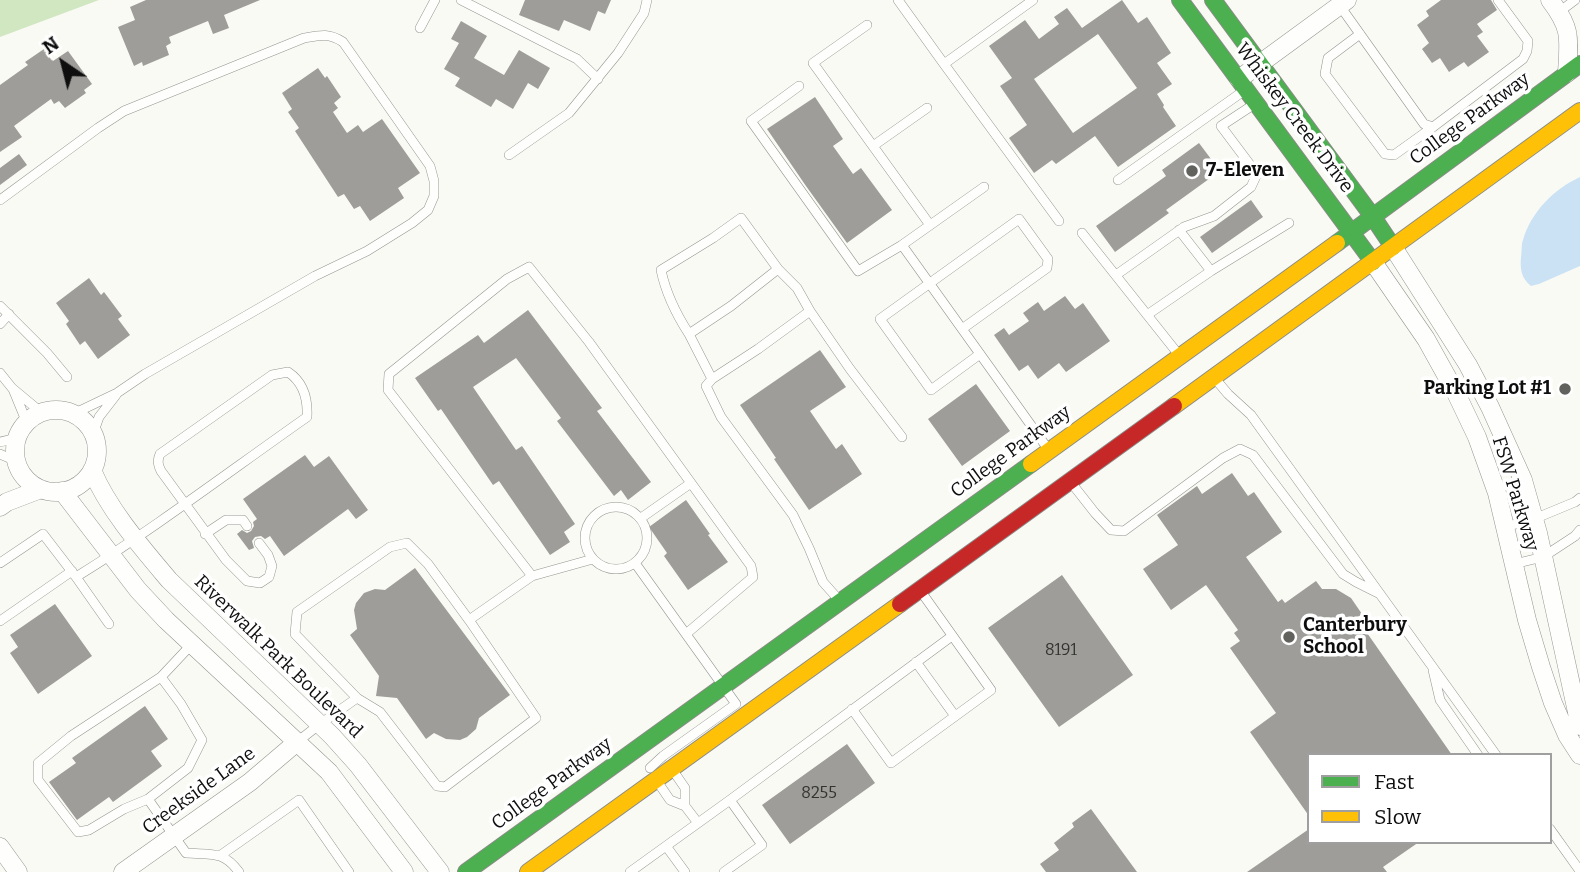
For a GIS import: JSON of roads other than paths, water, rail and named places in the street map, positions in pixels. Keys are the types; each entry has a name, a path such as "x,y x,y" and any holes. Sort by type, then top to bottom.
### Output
{"main road":[{"name":"Whiskey Creek Drive","path":"1180,0 1373,262"},
{"name":"Whiskey Creek Drive","path":"1213,0 1393,247"},
{"name":"College Parkway","path":"466,872 1373,217 1574,68"},
{"path":"528,872 597,822 650,777 672,769 1580,111"},
{"path":"1070,481 1070,459 1076,447 1137,403 1160,370"}],"street":[{"path":"1247,91 1260,63 1343,3"},
{"path":"1555,6 1567,28 1574,68"},
{"name":"FSW Parkway","path":"1393,247 1468,365 1523,480 1543,557 1580,726"},
{"name":"FSW Parkway","path":"1373,262 1426,339 1477,437 1497,493 1527,620 1553,703 1567,735 1580,755"},
{"path":"3,505 15,446 21,429 57,410 81,419 93,434 97,446 92,470 74,487 62,491 41,489 30,482 12,462"},
{"name":"Riverwalk Park Boulevard","path":"92,470 99,488 169,580 320,724 358,765 440,872"},
{"path":"3,505 41,489"},
{"path":"62,491 147,600 335,780 404,872"},
{"name":"Creekside Lane","path":"123,872 250,782 298,742"},
{"path":"0,847 18,872"}],"lane":[{"path":"420,28 435,0"},
{"path":"461,0 577,59 598,79"},
{"path":"509,155 569,113 618,53 644,13 647,0"},
{"path":"898,0 1059,220"},
{"path":"944,64 1033,0"},
{"path":"1360,34 1328,58 1325,74 1385,153 1394,155 1523,59 1528,41 1499,0"},
{"path":"1555,6 1575,0"},
{"path":"1343,3 1360,34 1424,124 1433,127"},
{"path":"867,25 813,63 930,225"},
{"path":"0,200 124,111 304,38 321,35 333,36 344,42 430,166 434,196 428,210 412,223 367,251 315,276 117,393 73,414"},
{"path":"799,86 751,121 858,271 902,245 984,187"},
{"path":"1118,180 1247,91"},
{"path":"1116,275 1184,226 1214,216 1251,187 1257,174 1221,126 1247,91"},
{"path":"873,146 927,108"},
{"path":"712,379 676,313 661,270 741,218 778,269 797,288 850,369 902,437"},
{"path":"962,329 1047,268 1048,258 1020,219 880,319 931,390 980,354"},
{"path":"1147,315 1289,222"},
{"path":"1180,229 1211,271"},
{"path":"1082,233 1180,356"},
{"path":"902,245 1049,450"},
{"path":"531,576 388,390 389,374 507,279 529,267 589,342 751,566 753,577 685,634"},
{"path":"689,334 731,306 778,269"},
{"path":"0,306 47,353 66,377"},
{"path":"810,311 712,379 706,386 721,417 793,515 823,582 841,601"},
{"path":"0,324 9,314"},
{"path":"0,621 74,574 112,555 135,538 184,504 307,417 307,404 302,388 297,379 288,372 272,375 160,454 158,466 184,504 205,534 247,581 260,583 269,577 272,566 260,544"},
{"path":"0,373 12,388 21,429"},
{"path":"1214,377 1251,415 1495,753"},
{"path":"12,388 21,429"},
{"path":"93,434 99,418 117,393"},
{"path":"1070,481 1111,530 1124,531 1223,458 1240,449 1253,455 1343,574 1381,594"},
{"path":"641,518 691,483"},
{"path":"1505,527 1534,519 1580,498"},
{"path":"614,506 634,511 641,518 648,537 642,556 635,563 618,569 600,565 593,559 585,541 589,522 596,514 614,506"},
{"path":"205,534 226,520 243,520 247,526"},
{"path":"1514,564 1543,557 1580,530"},
{"path":"0,563 43,534 109,624"},
{"path":"407,543 428,564 536,718 445,787 438,786 380,712 357,698 295,634 297,612 390,547 407,543"},
{"path":"469,620 531,576 593,559"},
{"path":"635,563 736,704 663,756 650,777 670,800 685,806 698,823"},
{"path":"852,709 891,763 991,690 919,589"},
{"path":"630,872 952,636"},
{"path":"161,677 202,740 188,768 148,799 124,809 89,830 78,832 38,780 38,763 71,736 161,677 192,644"},
{"path":"916,662 955,716"},
{"path":"1432,665 1440,700 1477,753"},
{"path":"298,742 357,698"},
{"path":"672,769 685,788 685,806"},
{"path":"597,822 635,784"},
{"path":"148,799 186,853 221,855 230,860 239,872"},
{"path":"221,855 299,800 349,872"},
{"path":"724,872 762,845 730,800"},
{"path":"1552,833 1580,871"},
{"path":"666,846 685,872"}],"water":[{"path":"1580,177 1580,266 1531,286 1523,276 1521,265 1522,244 1527,230 1545,202"}],"place":[{"name":"7-Eleven","path":"1192,171"},
{"name":"Parking Lot #1","path":"1565,389"},
{"name":"Canterbury School","path":"1289,637"}]}
